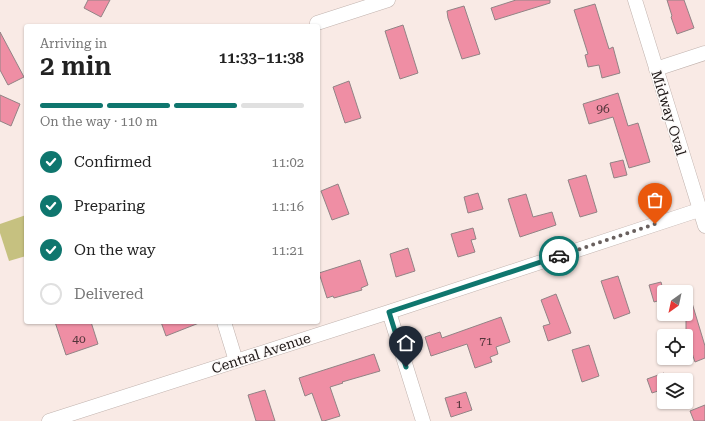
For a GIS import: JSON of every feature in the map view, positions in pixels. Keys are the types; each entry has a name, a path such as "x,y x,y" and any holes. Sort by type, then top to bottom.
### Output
{"street":[{"path":"318,23 388,0"},
{"name":"Midway Oval","path":"634,0 705,226"},
{"path":"656,69 705,53"},
{"name":"Central Avenue","path":"49,421 389,312 699,210"},
{"path":"389,312 423,421"},
{"path":"225,324 236,361"}],"shaded area":[{"path":"24,216 24,257 9,261 0,233 0,224"}],"building":[{"path":"88,0 110,0 101,17 84,8"},
{"path":"516,0 550,0 550,3 495,20 491,8"},
{"path":"667,0 684,0 694,28 677,34"},
{"path":"595,4 609,49 613,47 620,73 602,78 599,65 588,67 585,55 588,54 574,10"},
{"path":"464,6 480,54 462,59 447,11"},
{"path":"403,25 418,73 400,79 385,31"},
{"path":"0,32 24,77 8,85 0,70"},
{"path":"349,81 361,118 345,123 333,87"},
{"path":"618,93 628,126 638,123 650,162 629,168 613,117 589,124 583,104"},
{"path":"0,95 20,104 11,126 0,121"},
{"path":"623,160 627,175 614,178 610,163"},
{"path":"586,175 597,212 580,217 568,180"},
{"path":"338,184 349,214 332,220 321,191"},
{"path":"478,193 483,209 468,213 464,197"},
{"path":"526,194 533,217 552,212 556,225 520,237 508,199"},
{"path":"473,228 476,239 471,240 475,252 458,257 451,234"},
{"path":"408,248 415,271 396,277 390,254"},
{"path":"360,260 368,285 361,288 362,290 334,298 333,296 327,298 320,273"},
{"path":"618,276 630,313 614,319 601,281"},
{"path":"661,282 662,285 657,285 657,301 654,302 649,285"},
{"path":"556,294 571,333 548,341 543,326 550,324 541,300"},
{"path":"693,306 705,346 705,358 695,362 693,356 693,329 686,329 686,321 693,321"},
{"path":"501,317 510,342 496,347 498,354 490,357 492,362 475,368 467,344 431,356 425,337 440,332 442,338"},
{"path":"56,324 92,324 98,344 66,355"},
{"path":"162,324 196,324 166,336"},
{"path":"589,345 599,376 582,382 572,350"},
{"path":"374,354 380,371 330,387 340,416 322,421 312,393 305,396 299,378"},
{"path":"657,375 657,391 652,393 647,379"},
{"path":"265,390 275,421 256,421 248,395"},
{"path":"466,392 472,410 451,417 445,398"},
{"path":"705,405 705,421 694,421 690,411"}],"way so far":[{"path":"559,256 655,224"}],"route":[{"path":"406,367 389,312 559,256"}]}
